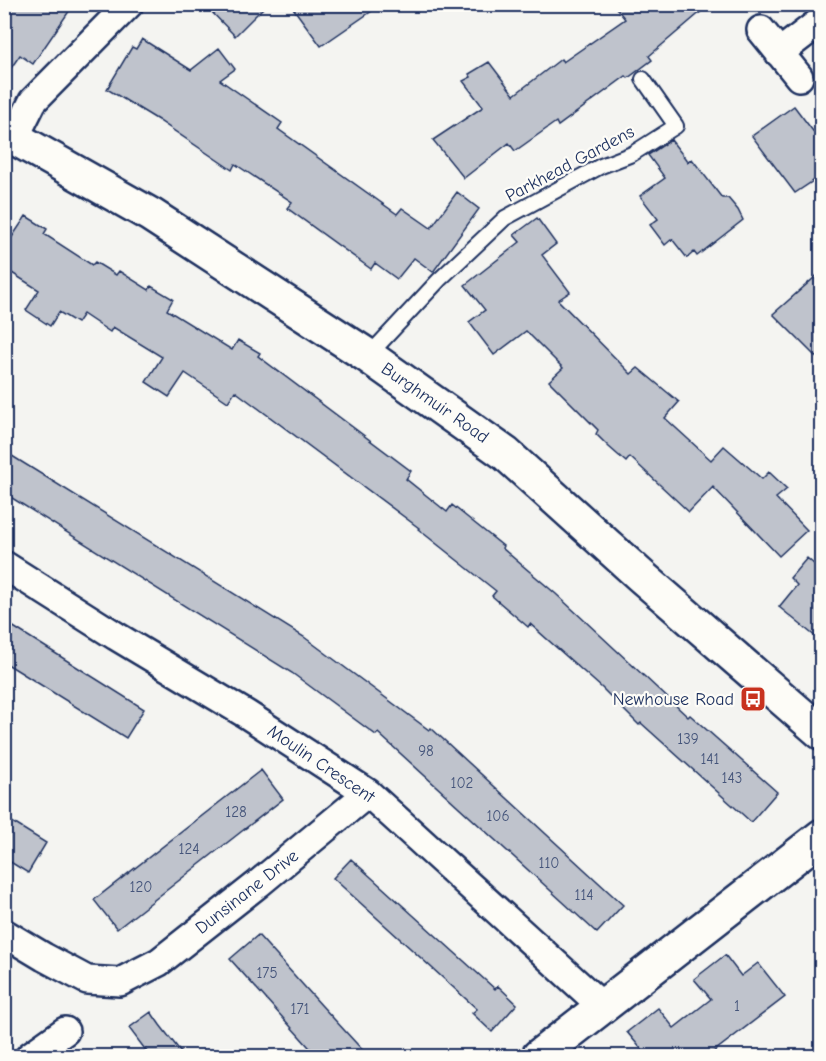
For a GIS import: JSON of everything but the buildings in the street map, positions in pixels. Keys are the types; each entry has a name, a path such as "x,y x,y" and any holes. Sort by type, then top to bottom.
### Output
{"street":[{"path":"10,135 33,101 129,4"},
{"path":"779,52 822,21"},
{"path":"761,30 799,77"},
{"name":"Burghmuir Road","path":"10,135 151,214 368,356 506,454 641,576 822,733"},
{"name":"Moulin Crescent","path":"4,565 246,714 368,793 603,1007"},
{"name":"Dunsinane Drive","path":"4,933 87,980 120,982 159,962 267,877 368,793"},
{"path":"539,1056 822,836"},
{"path":"30,1056 65,1032"}],"lane":[{"name":"Parkhead Gardens","path":"368,356 439,280 505,218 601,166 632,154 676,126 643,79"}],"place":[{"name":"Newhouse Road","path":"753,699"}]}
